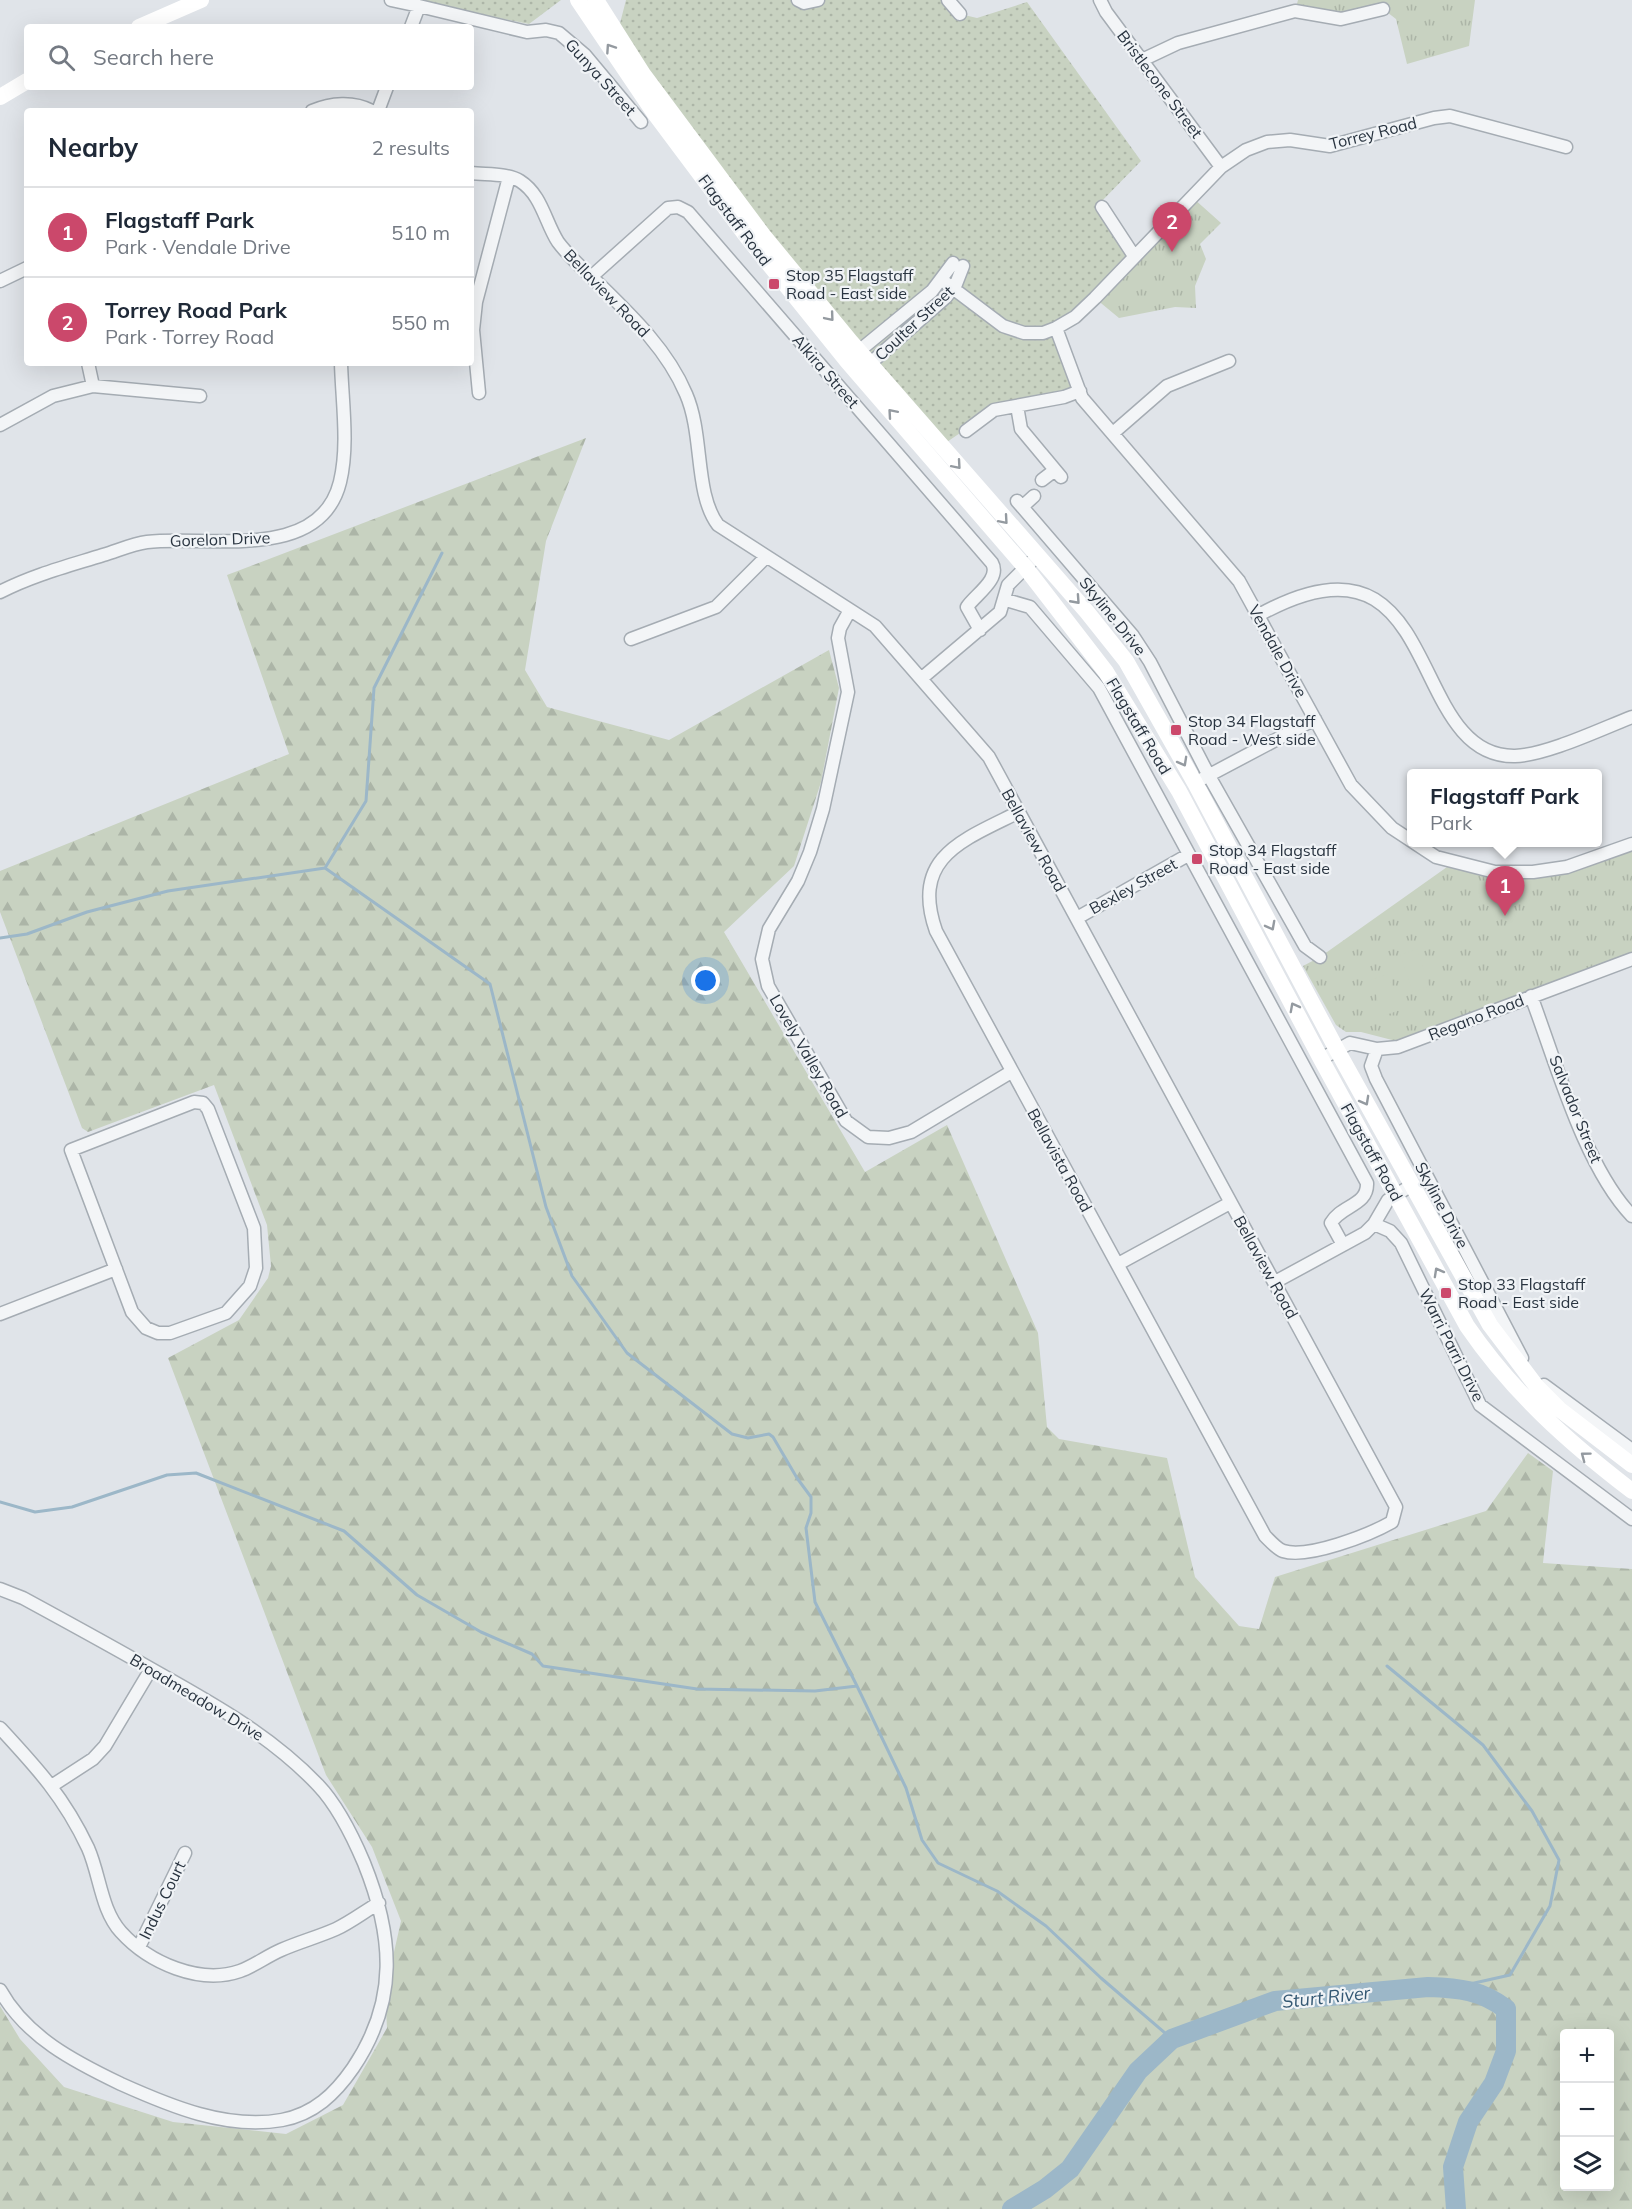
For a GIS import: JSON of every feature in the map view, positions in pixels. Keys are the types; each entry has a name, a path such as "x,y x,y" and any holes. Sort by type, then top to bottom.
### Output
{"main road":[{"path":"146,24 201,0"},
{"name":"Flagstaff Road","path":"578,0 687,159 1031,562 1106,672 1179,791 1321,1059 1467,1326 1493,1364 1574,1447 1632,1491"},
{"name":"Flagstaff Road","path":"596,0 643,74 708,165 858,362"},
{"path":"0,97 24,83"},
{"name":"Flagstaff Road","path":"1031,562 1087,612 1126,661 1202,779 1337,1050 1490,1324 1515,1360 1559,1409 1632,1465"}],"street":[{"name":"Gunya Street","path":"391,0 527,32 546,30 559,33 585,55 641,122"},
{"path":"798,0 804,3 818,0"},
{"path":"948,0 960,14"},
{"name":"Bristlecone Street","path":"1100,0 1221,167"},
{"path":"412,24 419,6"},
{"path":"1142,60 1178,43 1295,11 1341,19 1383,9"},
{"path":"379,108 386,90"},
{"path":"320,108 354,104 364,108"},
{"name":"Torrey Road","path":"942,280 1003,326 1024,333 1043,333 1075,317 1221,167 1246,150 1267,142 1290,140 1330,146 1434,118 1450,116 1566,147"},
{"name":"Bellaview Road","path":"474,173 509,177 520,182 540,201 557,240 591,277 639,323 674,371 686,394 697,427 706,502 710,514 718,525 875,626 989,757 1396,1507 1392,1522 1379,1530 1304,1554 1281,1551 1265,1536"},
{"path":"474,321 476,302 509,177"},
{"name":"Alkira Street","path":"591,277 668,208 678,207 688,212 992,563 995,568 994,576 967,607 980,630"},
{"path":"1102,207 1134,256"},
{"name":"Coulter Street","path":"958,264 953,289 858,362 942,280 958,264"},
{"path":"0,280 24,269"},
{"name":"Vendale Drive","path":"1056,328 1082,398 1239,581 1351,785 1372,808 1407,839"},
{"path":"474,340 479,393"},
{"path":"1113,433 1167,386 1229,361"},
{"path":"89,366 93,386"},
{"name":"Gorelon Drive","path":"0,592 24,579 145,542 248,541 288,535 305,529 330,504 340,483 343,453 341,366"},
{"path":"0,425 53,396 93,386 200,396"},
{"path":"966,431 994,410 1080,391"},
{"path":"1017,406 1021,429 1058,473 1042,480"},
{"name":"Skyline Drive","path":"1034,496 1019,504 1133,636 1150,662 1202,779 1305,946 1320,957"},
{"path":"631,639 716,608 766,557"},
{"path":"922,678 1000,612 1006,600 1008,585 1031,562"},
{"path":"1259,615 1311,591 1341,589 1364,595 1389,609 1407,630 1448,712 1461,732 1496,753 1515,756 1541,751 1632,717"},
{"name":"Flagstaff Road","path":"1006,600 1030,606 1099,688 1367,1183 1367,1191 1363,1199 1335,1215 1331,1223 1343,1245"},
{"name":"Lovely Valley Road","path":"850,610 840,628 838,638 848,692 823,809 810,852 798,881 769,929 762,959 768,986 846,1121 868,1137 889,1138 911,1132 1011,1072"},
{"path":"1179,791 1315,718"},
{"name":"Bellavista Road","path":"1018,812 963,840 942,859 928,882 927,908 936,931 1011,1072 1265,1536"},
{"name":"Vendale Drive","path":"1418,847 1436,857 1495,872 1533,872 1568,867 1632,844"},
{"name":"Bexley Street","path":"1077,918 1188,855"},
{"name":"Regano Road","path":"1321,1059 1350,1043 1377,1049 1398,1047 1632,958"},
{"name":"Salvador Street","path":"1532,996 1588,1147 1606,1180 1632,1216"},
{"name":"Skyline Drive","path":"1377,1049 1371,1066 1376,1079 1528,1369 1553,1392 1632,1450"},
{"path":"194,1102 203,1103 208,1109 254,1228 256,1268 250,1286 226,1313 170,1333 158,1333 138,1321 116,1269 71,1150 194,1102"},
{"path":"1275,1282 1365,1233 1374,1224 1388,1200 1412,1185"},
{"path":"1118,1264 1230,1203"},
{"name":"Warri Parri Drive","path":"1374,1224 1390,1231 1401,1242 1480,1405 1632,1519"},
{"path":"0,1314 116,1269"},
{"name":"Broadmeadow Drive","path":"0,1588 23,1598 224,1710 278,1745 320,1787 354,1839 379,1903 386,1932 388,1962 385,1992 367,2047 338,2090 310,2111 284,2120 263,2122 191,2112 154,2099 73,2061 38,2036 0,1990"},
{"path":"53,1785 93,1760 105,1746 151,1669"},
{"path":"0,1728 53,1785 89,1850 107,1906 120,1931 139,1947 194,1975 217,1976 240,1971 279,1951 338,1928 379,1903"},
{"name":"Indus Court","path":"139,1947 185,1853"}],"green space":[{"path":"410,0 561,0 529,24"},
{"path":"626,0 948,0 960,14 977,18 1027,2 1141,161 1099,204 1134,256 1056,328 1080,391 994,410 941,446 851,342 617,35"},
{"path":"1298,0 1475,0 1469,46 1407,64 1396,19 1383,9 1355,17 1295,11"},
{"path":"1193,198 1221,223 1200,244 1206,259 1195,286 1196,308 1175,307 1119,318 1096,299"},
{"path":"586,438 546,541 525,670 547,707 669,740 829,650 839,688 821,782 794,866 724,932 865,1172 947,1125 1038,1333 1047,1427 1059,1439 1167,1458 1195,1577 1239,1626 1259,1629 1275,1577 1486,1511 1528,1453 1553,1471 1543,1563 1632,1569 1632,2209 0,2209 0,2006 20,2039 64,2087 173,2122 286,2134 343,2105 387,2028 385,1992 401,1921 372,1847 326,1775 168,1358 239,1320 268,1278 271,1266 267,1225 214,1085 88,1132 82,1128 0,912 0,871 289,754 227,575"},
{"path":"1632,851 1632,953 1396,1041 1361,1032 1346,1032 1336,1025 1303,966 1320,957 1447,867 1498,877 1520,878 1562,873"},
{"path":"1417,949 1429,986 1413,992 1400,955"},
{"path":"1388,974 1400,1010 1383,1016 1371,980"}],"waterway":[{"path":"325,868 366,801 374,688 442,553"},
{"path":"0,938 27,934 87,912 168,891 325,868 490,984 546,1207 572,1276 627,1353 732,1434 748,1438 769,1434 773,1437 811,1497 811,1513 806,1528 815,1602 857,1686"},
{"path":"0,1502 35,1512 72,1507 167,1475 196,1473 344,1531 417,1595 481,1632 532,1654 543,1666 697,1689 815,1691 857,1686 906,1788 922,1840 938,1863 997,1891 1046,1926 1101,1978 1172,2039"},
{"path":"1387,1666 1483,1745 1532,1811 1559,1860 1550,1906 1510,1975 1452,1988"},
{"name":"Sturt River","path":"1012,2209 1045,2189 1070,2169 1138,2071 1172,2039 1275,2001 1428,1987 1469,1991 1488,1998 1506,2009 1506,2051 1494,2083 1468,2122 1453,2167 1456,2209"}],"place":[{"name":"Torrey Road Park","path":"1172,252"},
{"name":"Stop 35 Flagstaff Road - East side","path":"774,284"},
{"name":"Stop 34 Flagstaff Road - West side","path":"1176,730"},
{"name":"Stop 34 Flagstaff Road - East side","path":"1197,859"},
{"name":"Flagstaff Park","path":"1505,916"},
{"name":"Stop 33 Flagstaff Road - East side","path":"1446,1293"}]}
